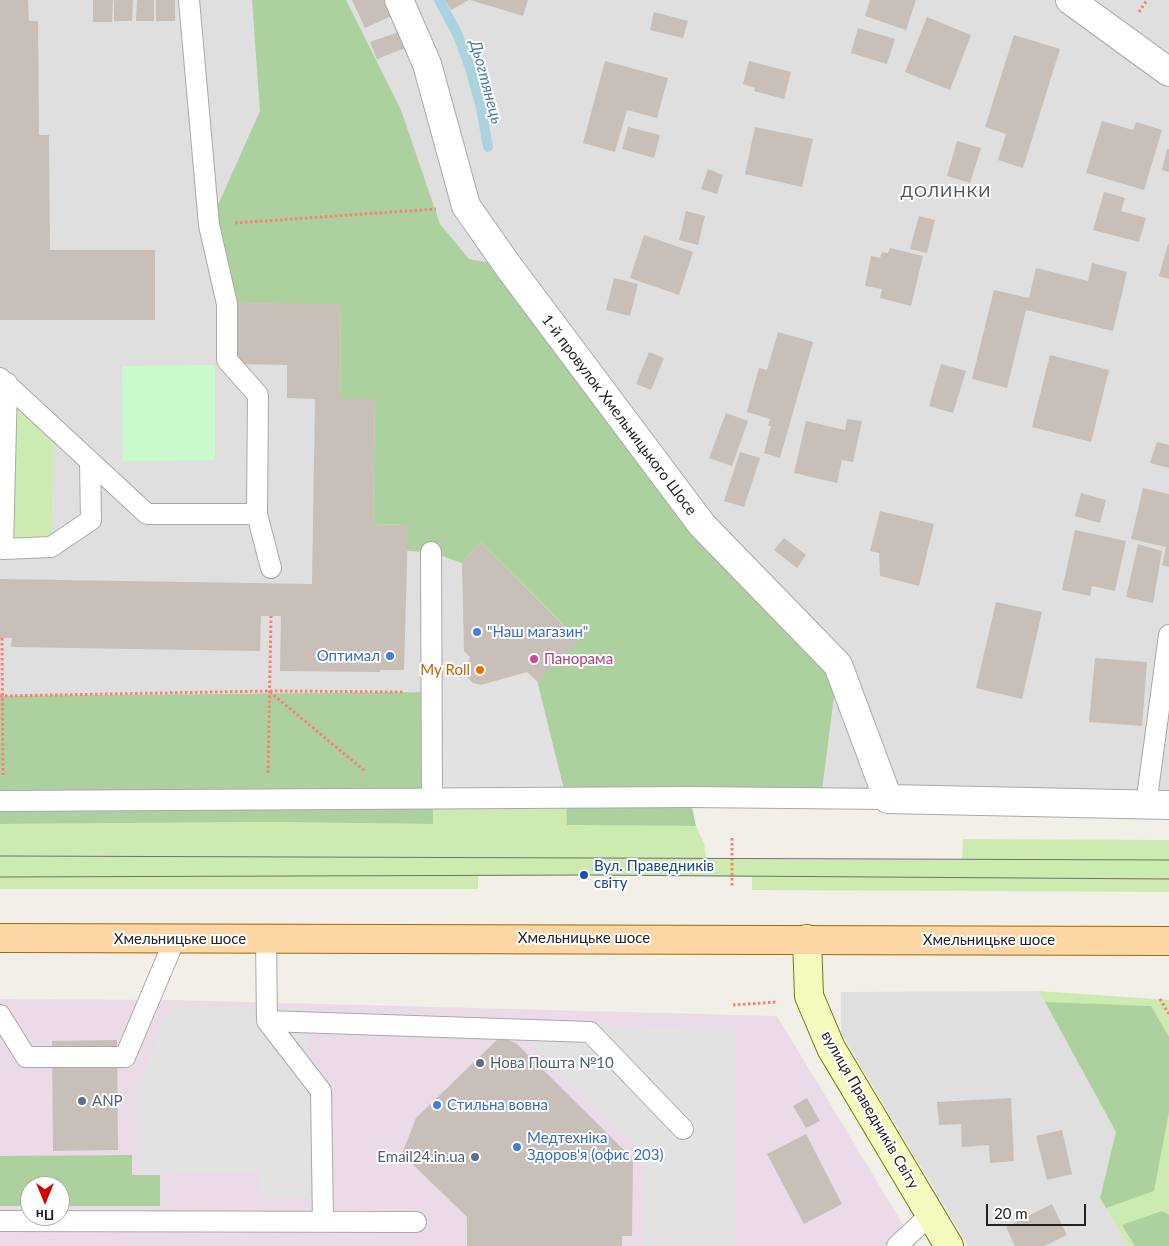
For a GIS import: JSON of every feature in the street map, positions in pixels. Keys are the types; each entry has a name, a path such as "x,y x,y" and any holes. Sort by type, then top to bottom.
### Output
{"main road":[{"name":"Хмельницьке шосе","path":"0,938 1169,941"},
{"name":"вулиця Праведників Світу","path":"807,939 809,996 831,1048 949,1246"}],"street":[{"name":"1-й провулок Хмельницького Шосе","path":"399,0 427,64 466,206 508,266 702,526 838,665 888,799"},
{"path":"1070,0 1169,72"},
{"path":"888,799 1157,805"}],"lane":[{"path":"190,0 209,225 227,304 227,360 258,395 257,514 271,568"},
{"path":"3,380 147,514 257,514"},
{"path":"3,380 3,549 51,547 91,520 90,462"},
{"path":"431,552 432,798"},
{"path":"1157,805 1169,635"},
{"path":"2,801 396,798 888,799"},
{"path":"0,1015 26,1057 125,1057 175,939"},
{"path":"266,939 267,1021 321,1091 323,1222"},
{"path":"267,1021 590,1032 684,1129"},
{"path":"897,1246 930,1215"},
{"path":"0,1221 416,1222"}],"path":[{"path":"209,225 466,206"},
{"path":"268,800 271,616"},
{"path":"2,638 2,801"},
{"path":"270,691 396,798"},
{"path":"2,696 270,691 432,692"},
{"path":"732,838 732,886"},
{"path":"1160,999 1169,1014"},
{"path":"733,1005 777,1002"}],"shaded area":[{"path":"0,0 1064,0 1169,78 1169,805 0,801"},
{"path":"1092,0 1169,0 1169,60"},
{"path":"527,672 537,681 566,798 432,798 432,677 468,678 473,683 481,685"},
{"path":"1039,991 1116,1132 1100,1198 1128,1246 968,1246 841,1033 841,992"},
{"path":"0,999 173,1000 777,1016 916,1246 0,1246"},
{"path":"172,1005 309,1009 311,1198 260,1198 259,1172 137,1173 137,1085"},
{"path":"523,1022 736,1031 736,1245 642,1245 642,1153 523,1037"}],"green space":[{"path":"252,0 346,0 401,110 440,224 469,259 508,266 702,525 838,665 821,798 690,797 696,826 567,825 566,798 537,681 579,640 481,542 462,563 431,552 407,551 407,525 373,524 375,399 340,399 341,305 234,303 209,225 260,111"},
{"path":"215,365 215,460 123,461 122,366"},
{"path":"7,383 54,427 51,547 3,549"},
{"path":"432,692 433,824 268,822 0,824 0,696"},
{"path":"432,798 566,798 568,825 696,826 704,843 706,859 962,860 963,839 1169,840 1169,892 752,890 752,877 584,875 478,876 478,889 0,889 0,824 268,822 433,824"},
{"path":"1039,991 1169,1000 1169,1246 1128,1246 1100,1198 1116,1132"},
{"path":"1045,1002 1151,1006 1169,1037 1169,1112 1154,1191 1106,1208 1100,1198 1116,1132"},
{"path":"132,1155 132,1175 160,1175 160,1206 70,1206 70,1176 20,1176 20,1206 0,1206 0,1156"},
{"path":"1162,1211 1169,1215 1169,1246 1135,1246 1122,1225"}],"building":[{"path":"0,0 28,0 29,21 38,21 39,135 49,135 50,250 155,250 155,320 0,320"},
{"path":"93,0 113,0 112,22 93,22"},
{"path":"114,0 133,0 132,21 114,21"},
{"path":"137,0 154,0 154,21 136,21"},
{"path":"156,0 175,0 175,21 156,21"},
{"path":"352,0 387,0 394,15 365,28"},
{"path":"445,0 469,0 451,10"},
{"path":"470,0 528,0 523,16"},
{"path":"870,0 916,0 906,30 865,16"},
{"path":"654,12 688,21 683,38 650,30"},
{"path":"927,17 971,35 950,90 905,72"},
{"path":"858,28 895,39 887,64 851,53"},
{"path":"402,31 408,47 377,59 370,42"},
{"path":"1014,35 1060,49 1023,168 998,160 1006,134 985,127"},
{"path":"605,61 668,78 657,118 627,110 615,152 583,143"},
{"path":"749,61 791,72 784,99 754,91 755,88 743,84"},
{"path":"1102,121 1133,130 1136,122 1162,130 1144,190 1086,173"},
{"path":"628,127 660,135 654,158 622,149"},
{"path":"755,127 813,139 802,187 745,174"},
{"path":"957,141 981,148 970,183 947,176"},
{"path":"1167,149 1169,149 1169,172 1162,170"},
{"path":"708,169 723,175 717,194 701,189"},
{"path":"1104,192 1125,198 1121,211 1146,218 1139,242 1093,230"},
{"path":"686,211 705,216 698,245 679,240"},
{"path":"919,216 935,220 927,253 910,249"},
{"path":"644,235 693,252 679,295 630,278"},
{"path":"1169,244 1169,279 1159,276"},
{"path":"890,248 923,256 911,306 880,298 882,289 865,286 871,256 880,258 882,252 888,253"},
{"path":"1092,263 1127,272 1113,331 1026,310 1007,388 972,379 994,290 1029,298 1036,268 1088,281"},
{"path":"614,278 638,284 630,316 606,310"},
{"path":"234,303 341,304 340,399 375,399 373,524 408,525 404,670 380,670 380,672 280,671 281,616 261,616 260,651 11,647 12,638 0,638 0,579 312,584 315,399 287,398 287,365 233,364"},
{"path":"778,332 813,342 780,458 764,453 771,426 768,426 770,419 747,412 759,368 767,370"},
{"path":"649,352 664,358 651,390 636,384"},
{"path":"1050,355 1109,370 1091,442 1032,427"},
{"path":"941,364 966,371 953,413 929,406"},
{"path":"726,413 748,421 732,466 709,458"},
{"path":"847,419 862,421 853,462 842,460 837,483 794,473 806,421 845,430"},
{"path":"1157,442 1169,445 1169,468 1150,463"},
{"path":"740,452 760,458 744,507 724,501"},
{"path":"1143,488 1169,494 1169,567 1162,565 1166,547 1131,539"},
{"path":"1081,493 1106,500 1100,523 1075,516"},
{"path":"880,511 934,524 919,586 880,576 879,553 870,551"},
{"path":"1075,530 1126,541 1115,591 1092,586 1090,596 1062,590"},
{"path":"784,538 806,555 797,568 774,550"},
{"path":"481,542 579,641 537,681 527,672 481,685 473,683 468,678 466,670 470,657 464,651 462,563"},
{"path":"1138,544 1162,551 1153,603 1126,597"},
{"path":"996,602 1042,612 1022,699 976,688"},
{"path":"1095,658 1147,662 1142,726 1089,722"},
{"path":"501,1036 517,1044 633,1159 632,1236 622,1236 622,1246 467,1246 467,1217 402,1154 416,1118"},
{"path":"117,1040 118,1150 53,1151 52,1041"},
{"path":"807,1098 820,1121 806,1128 793,1106"},
{"path":"1011,1098 1014,1161 990,1163 989,1145 962,1147 961,1124 939,1125 937,1102"},
{"path":"1062,1130 1072,1174 1047,1180 1036,1136"},
{"path":"806,1134 842,1204 804,1224 767,1154"},
{"path":"1052,1204 1067,1235 1044,1246 1015,1246 1006,1227"}],"waterway":[{"name":"Дьогтянець","path":"439,0 457,33 470,68 481,108 488,147"}],"tram line":[{"path":"0,856 1169,860"},
{"path":"0,877 584,875 1169,879"}],"place":[{"name":"\"Наш магазин\"","path":"477,632"},
{"name":"Оптимал","path":"390,656"},
{"name":"Панорама","path":"534,659"},
{"name":"My Roll","path":"480,670"},
{"name":"Вул. Праведників світу","path":"584,875"},
{"name":"Нова Пошта №10","path":"480,1063"},
{"name":"ANP","path":"82,1101"},
{"name":"Стильна вовна","path":"437,1105"},
{"name":"Медтехніка Здоров'я (офис 203)","path":"517,1147"},
{"name":"Email24.in.ua","path":"475,1157"}],"district":[{"name":"ДОЛИНКИ","path":"946,192"}]}
